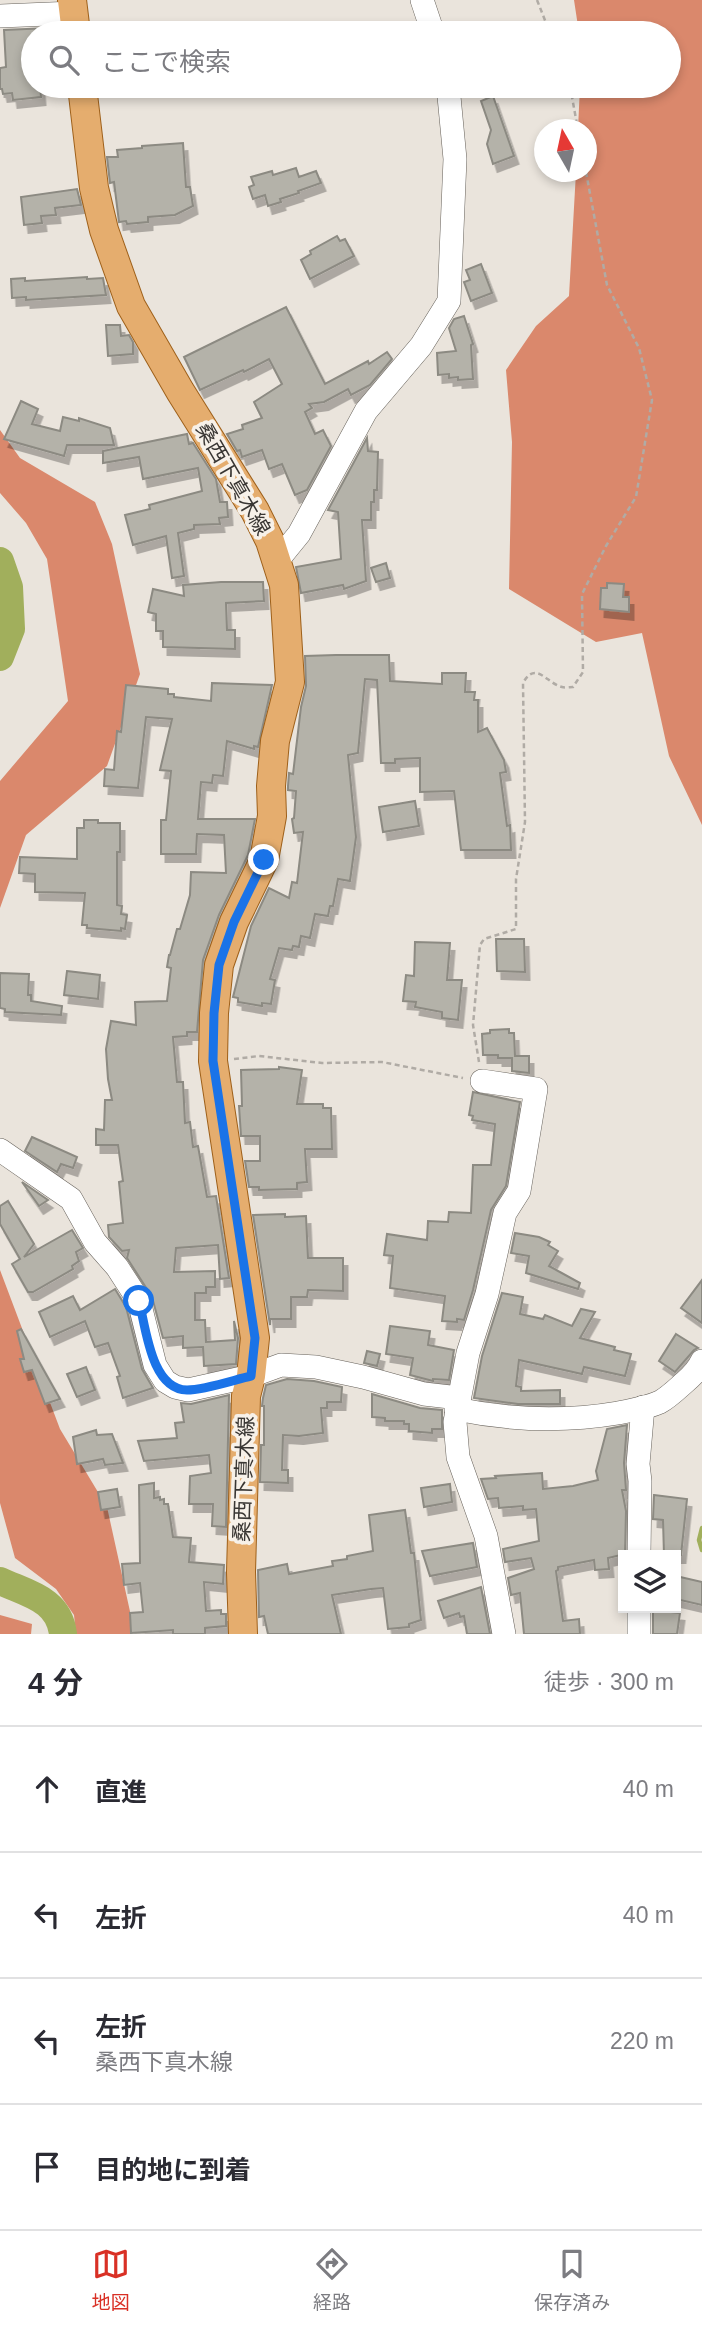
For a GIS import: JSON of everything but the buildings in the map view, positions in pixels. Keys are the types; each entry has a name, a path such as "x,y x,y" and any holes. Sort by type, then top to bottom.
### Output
{"main road":[{"name":"桑西下真木線","path":"83,98 94,188 104,230 131,306 180,391 255,510 277,561 284,585 290,682 275,740 271,786 272,817 264,860 234,922 219,965 214,1013 213,1061 255,1338 246,1396 243,1634"}],"street":[{"path":"422,0 429,21"},
{"path":"0,16 74,15"},
{"path":"277,561 299,534 366,411 421,346 449,301 455,159 449,98"},
{"path":"482,1081 536,1089 519,1191 505,1213 487,1294 468,1353 455,1422 458,1457 486,1536 503,1634"},
{"path":"0,1150 71,1199 95,1242 117,1267 139,1301 155,1365 165,1381 175,1387 188,1390 251,1376 281,1365 316,1367 363,1377 507,1418 591,1418 659,1402 698,1370 702,1361"},
{"path":"639,1550 638,1464 643,1407"},
{"path":"639,1613 639,1634"}],"path":[{"path":"537,0 545,21"},
{"path":"572,98 576,119"},
{"path":"213,1061 260,1056 322,1063 382,1062 482,1081 473,1025 480,945 484,939 516,929 516,879 525,822 523,683 531,673 540,674 563,688 573,687 583,672 582,594 606,546 636,497 652,400 639,348 607,285 588,182"}],"shaded area":[{"path":"574,0 702,0 702,825 669,756 642,633 596,642 509,589 512,442 506,370 536,326 569,296 575,182 597,182 597,119 578,119 579,98 681,98 681,21 577,21"},
{"path":"0,430 20,458 95,502 112,544 140,674 107,766 26,835 0,908 0,781 68,701 47,559 26,523 0,493"},
{"path":"0,1270 60,1429 107,1507 131,1616 130,1634 76,1634 74,1615 56,1589 15,1558 0,1503"},
{"path":"0,1615 32,1624 31,1634 0,1634"}],"waterway":[{"path":"0,561 9,587 11,629 0,657"},
{"path":"702,1528 699,1540 702,1550"},
{"path":"0,1581 49,1605 60,1622 63,1634"}],"route":[{"path":"139,1301 155,1365 165,1381 188,1390 251,1376 255,1338 213,1061 214,1013 219,965 234,922 264,860"}]}
